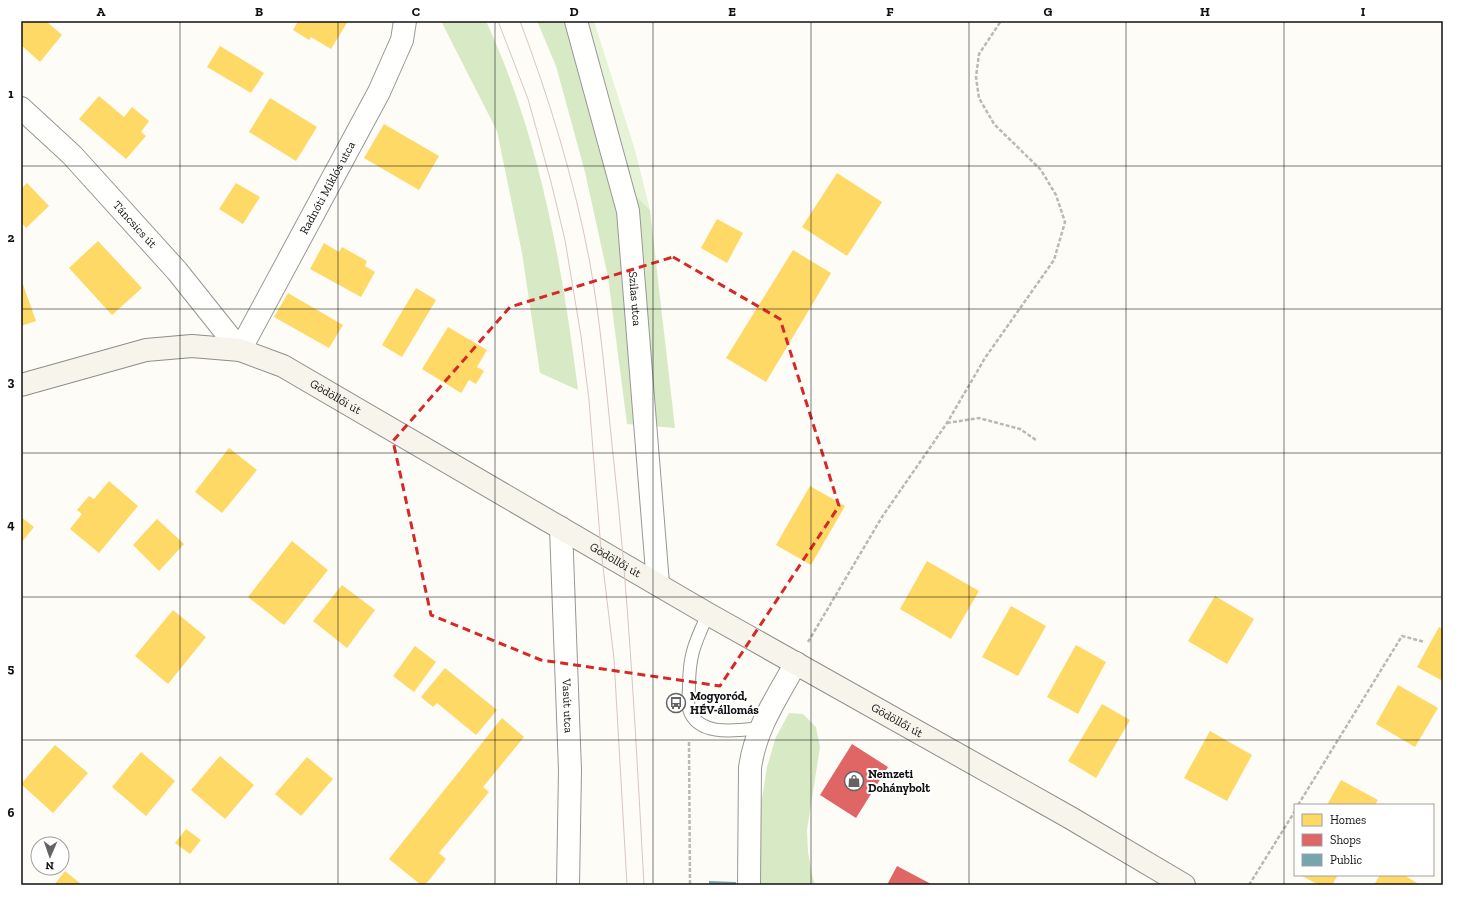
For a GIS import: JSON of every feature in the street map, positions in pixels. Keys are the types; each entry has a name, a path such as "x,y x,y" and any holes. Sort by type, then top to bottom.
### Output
{"main road":[{"name":"Gödöllői út","path":"21,385 146,350 192,346 240,350 283,366 708,614 1062,814 1184,885"}],"street":[{"name":"Radnóti Miklós utca","path":"240,350 379,92 402,40 405,21"},
{"name":"Szilas utca","path":"576,21 628,211 658,584"},
{"name":"Táncsics út","path":"21,108 72,156 172,265 240,350"},
{"name":"Vasút utca","path":"561,528 570,770 568,885"},
{"path":"749,885 750,768 752,751 760,728 796,663"}],"lane":[{"path":"708,614 690,657 688,709 696,720 704,726 714,729 734,732 760,728"}],"path":[{"path":"796,663 882,517 947,423 985,358 1054,260 1065,222 1056,195 1041,170 994,124 979,98 976,77 979,54 1001,21"},
{"path":"947,423 979,418 1020,429 1036,440"},
{"path":"1299,804 1402,636 1425,642"},
{"path":"688,709 690,885"},
{"path":"1250,885 1294,812"}],"highlighted area":[{"path":"673,257 780,319 839,506 720,686 541,660 431,615 393,441 510,307"}],"green space":[{"path":"441,21 486,21 505,65 535,156 546,202 556,249 572,343 578,390 540,373 522,253 497,131"},
{"path":"537,21 565,21 608,167 650,210 675,428 627,424 608,277 585,172 556,66"},
{"path":"565,21 594,21 635,150 650,210 608,167"},
{"path":"789,713 803,714 816,727 820,747 807,830 808,852 815,885 755,885 754,830 762,798 767,767 776,737"}],"building: Homes":[{"path":"21,21 46,21 62,35 40,62 21,45"},
{"path":"298,21 348,21 331,49 311,37 309,40 293,30"},
{"path":"220,46 264,73 251,93 207,67"},
{"path":"99,96 124,117 132,107 149,121 141,132 146,136 126,159 79,119"},
{"path":"270,98 317,127 296,161 249,132"},
{"path":"384,124 439,156 419,190 364,158"},
{"path":"837,173 882,202 847,256 802,227"},
{"path":"27,183 49,206 26,228 21,222 21,189"},
{"path":"236,183 260,197 243,224 219,209"},
{"path":"717,219 743,233 727,263 701,248"},
{"path":"98,241 142,288 112,315 69,268"},
{"path":"324,243 339,252 342,247 367,261 365,266 375,272 361,297 310,269"},
{"path":"793,250 831,273 766,382 726,358"},
{"path":"21,279 36,321 21,326"},
{"path":"416,288 436,300 402,357 382,345"},
{"path":"288,293 343,325 329,348 274,317"},
{"path":"448,327 487,350 477,367 484,371 476,384 469,380 461,393 422,369"},
{"path":"229,448 257,470 222,513 195,492"},
{"path":"109,481 138,506 99,553 70,529 82,514 77,510 89,496 94,499"},
{"path":"810,486 845,506 811,565 776,545"},
{"path":"21,517 34,527 21,543"},
{"path":"157,519 184,544 159,571 133,545"},
{"path":"292,541 328,570 284,625 248,597"},
{"path":"927,561 979,591 951,639 900,609"},
{"path":"342,585 375,610 347,648 313,621"},
{"path":"1215,596 1254,619 1227,664 1188,641"},
{"path":"1011,606 1046,626 1018,676 982,657"},
{"path":"173,610 206,637 168,684 135,656"},
{"path":"1439,627 1443,629 1443,681 1417,667"},
{"path":"1076,645 1106,662 1078,714 1047,697"},
{"path":"415,646 436,662 414,692 393,676"},
{"path":"445,668 497,710 476,735 437,703 433,707 421,697"},
{"path":"1398,685 1438,708 1415,747 1376,724"},
{"path":"1102,704 1130,720 1096,778 1068,761"},
{"path":"502,718 524,737 483,787 489,792 439,853 446,859 425,885 421,885 389,859"},
{"path":"1210,731 1252,755 1227,801 1184,778"},
{"path":"55,745 88,773 53,813 21,784"},
{"path":"141,752 175,781 146,816 112,787"},
{"path":"220,756 254,785 225,819 191,790"},
{"path":"307,757 333,779 301,816 275,794"},
{"path":"1341,780 1378,800 1376,804 1328,804"},
{"path":"186,829 201,840 190,854 175,843"},
{"path":"70,875 82,885 54,885 61,876"},
{"path":"1302,876 1337,876 1332,885 1319,885"},
{"path":"1379,876 1406,876 1420,885 1374,885"}],"building: Shops":[{"name":"Nemzeti Dohánybolt","path":"852,744 888,767 856,818 820,795"},
{"path":"897,866 933,885 887,885"}],"building: Public":[{"path":"709,881 736,882 736,885 709,885"}],"tram line":[{"path":"498,21 528,99 551,182 565,240 581,336 589,400 601,550 614,659 627,885"},
{"path":"520,21 541,79 568,167 583,227 597,306 619,508 632,670 644,885"}],"place":[{"name":"Mogyoród, HÉV-állomás","path":"676,703"},
{"name":"Nemzeti Dohánybolt","path":"854,781"}]}
